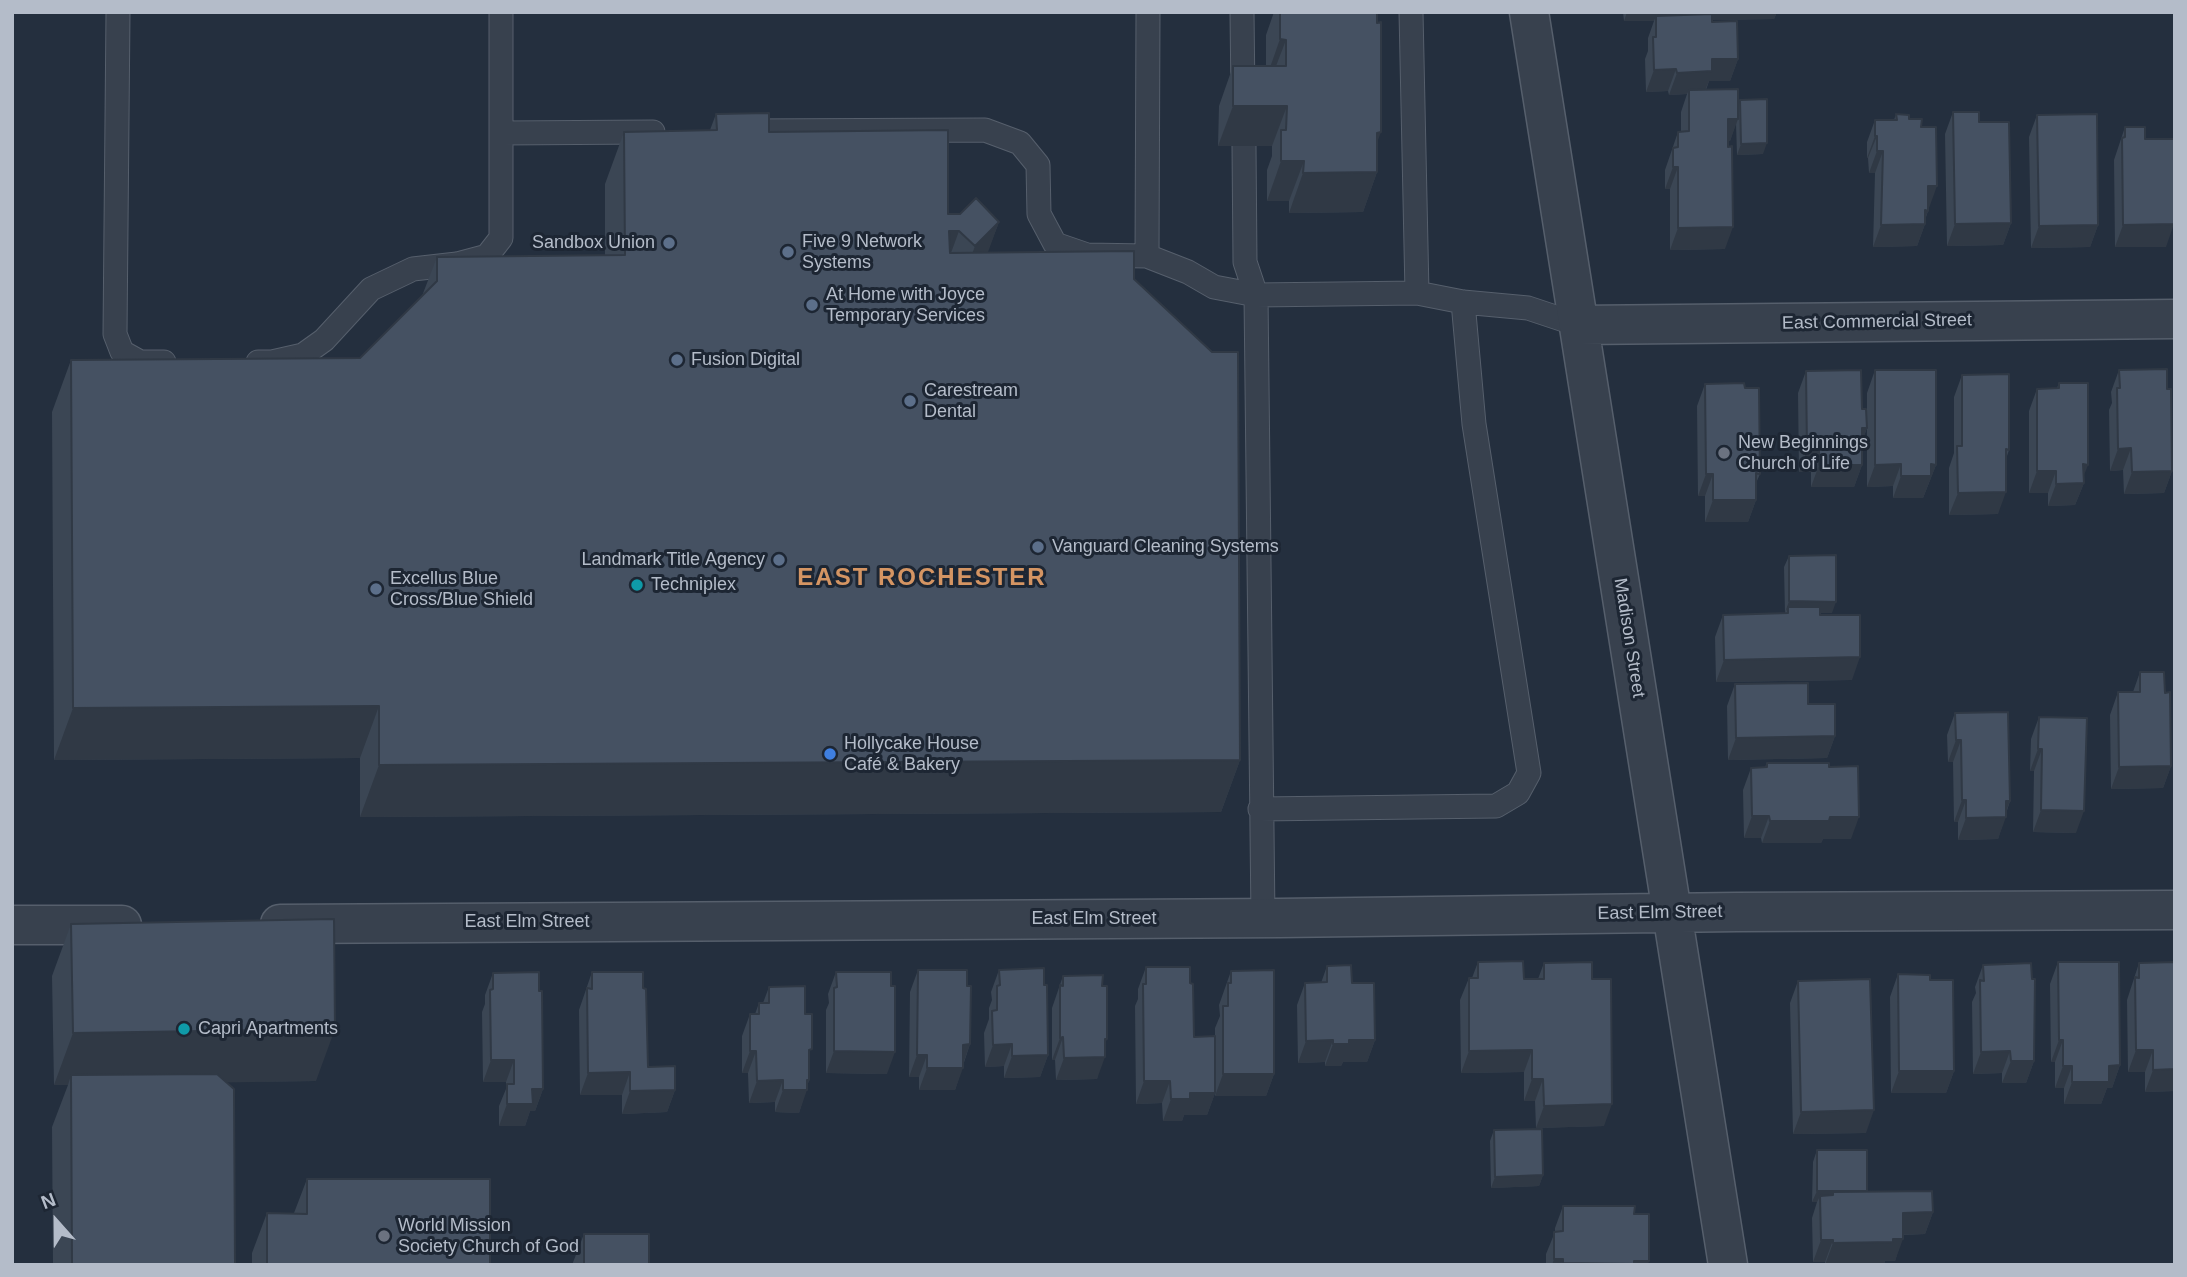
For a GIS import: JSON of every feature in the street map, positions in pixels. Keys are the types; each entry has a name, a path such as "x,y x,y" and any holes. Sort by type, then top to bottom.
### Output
{"street":[{"name":"Madison Street","path":"1529,12 1728,1265"},
{"name":"East Commercial Street","path":"1579,325 2175,319"},
{"name":"East Elm Street","path":"242,924 1263,919 2175,910"},
{"path":"12,925 158,924"}],"lane":[{"path":"118,12 115,334 122,352 140,362 192,362"},
{"path":"231,362 272,362 303,355 324,340 371,289 412,269 457,264 486,256 501,238 501,12"},
{"path":"1147,256 1148,12"},
{"path":"1242,12 1243,106"},
{"path":"1410,12 1417,293"},
{"path":"722,131 985,130 1020,143 1038,165 1040,214 1055,244 1087,255 1147,256 1188,272 1214,287 1256,295 1417,293 1463,302 1528,308 1579,325"},
{"path":"501,133 681,132"},
{"path":"1244,146 1245,262 1256,295 1263,919"},
{"path":"1260,809 1496,806 1518,793 1529,774 1474,424 1463,302"}],"building":[{"path":"1280,12 1377,12 1377,23 1381,22 1381,132 1377,133 1377,172 1303,173 1304,161 1281,161 1281,130 1286,130 1287,106 1233,106 1233,66 1286,66 1286,40 1280,39"},
{"path":"1712,14 1712,22 1737,21 1738,59 1712,59 1712,71 1677,73 1676,69 1654,70 1653,37 1656,37 1656,16"},
{"path":"1738,89 1738,119 1728,119 1728,147 1732,146 1733,227 1678,228 1678,167 1673,167 1673,148 1678,147 1678,132 1689,131 1689,90"},
{"path":"1767,99 1767,143 1741,144 1740,100"},
{"path":"1953,112 1979,112 1979,122 2009,122 2011,223 1955,224"},
{"name":"Techniplex","path":"769,113 769,132 948,130 948,214 960,214 976,198 999,222 975,246 959,231 949,231 950,253 1134,251 1134,279 1212,352 1238,352 1240,760 379,765 379,706 73,708 71,360 360,358 437,281 437,257 625,255 624,132 717,130 716,114"},
{"path":"1896,114 1909,115 1909,119 1922,119 1921,127 1936,127 1937,186 1928,186 1925,224 1881,225 1883,151 1877,151 1875,120 1897,120"},
{"path":"2097,114 2098,225 2039,226 2037,115"},
{"path":"2125,127 2145,127 2145,139 2175,139 2174,224 2123,225 2122,138 2125,137"},
{"path":"2167,369 2167,389 2171,389 2172,471 2132,472 2131,448 2118,449 2119,370"},
{"path":"1861,370 1862,409 1866,409 1867,428 1862,428 1862,465 1819,465 1819,450 1807,450 1806,371"},
{"path":"1875,370 1936,370 1936,465 1931,464 1931,476 1901,476 1901,464 1875,465"},
{"path":"2009,374 2006,492 1958,493 1957,446 1962,446 1962,375"},
{"name":"New Beginnings Church of Life","path":"1744,383 1745,388 1759,388 1760,474 1756,473 1756,500 1713,500 1713,474 1706,474 1705,384"},
{"path":"2059,383 2088,383 2088,465 2083,464 2084,483 2056,484 2056,471 2037,471 2037,389 2059,388"},
{"path":"1836,555 1836,602 1789,601 1789,556"},
{"path":"1788,607 1820,607 1820,615 1860,615 1860,657 1724,660 1723,615 1788,613"},
{"path":"2140,672 2164,672 2165,693 2170,692 2171,766 2119,767 2118,692 2140,692"},
{"path":"1808,683 1808,704 1835,704 1835,736 1736,738 1735,684"},
{"path":"2008,712 2010,801 2006,801 2006,817 1966,818 1966,800 1962,800 1961,740 1956,740 1955,713"},
{"path":"2039,717 2087,718 2084,811 2041,810 2042,749 2038,749"},
{"path":"1767,763 1858,766 1859,817 1830,817 1829,821 1770,821 1769,816 1752,816 1751,768 1767,767"},
{"path":"334,919 335,1029 73,1033 71,924"},
{"path":"1523,961 1524,979 1544,979 1544,963 1592,962 1592,979 1611,979 1612,1104 1544,1106 1543,1079 1532,1079 1532,1050 1469,1051 1469,978 1478,978 1478,962"},
{"path":"2058,962 2119,962 2120,1065 2109,1066 2109,1082 2072,1082 2072,1066 2063,1066 2063,1040 2059,1040"},
{"path":"2175,962 2175,1069 2153,1070 2153,1050 2136,1050 2135,977 2139,978 2139,963"},
{"path":"2031,963 2032,979 2035,979 2034,1061 2011,1061 2010,1051 1981,1052 1980,980 1984,981 1983,965"},
{"path":"1351,965 1352,983 1374,983 1375,1040 1349,1040 1349,1044 1333,1044 1333,1040 1306,1041 1305,983 1327,982 1327,966"},
{"path":"1146,967 1190,967 1194,1037 1215,1036 1215,1093 1190,1093 1190,1099 1171,1099 1170,1081 1144,1081 1143,984 1146,984"},
{"path":"1044,968 1044,985 1047,985 1048,1055 1012,1056 1012,1044 993,1045 992,1011 997,1010 999,970"},
{"path":"918,970 967,970 967,986 971,986 970,1044 963,1045 963,1068 927,1068 927,1055 917,1055"},
{"path":"1274,970 1274,1074 1223,1074 1223,1006 1228,1006 1231,971"},
{"path":"539,972 539,991 542,991 543,1089 532,1089 533,1104 507,1104 507,1084 514,1084 514,1060 491,1060 490,990 493,989 493,973"},
{"path":"592,972 643,972 643,988 646,989 648,1067 675,1066 675,1090 630,1091 630,1072 588,1073 587,988 592,989"},
{"path":"836,972 891,972 891,986 895,986 895,1052 834,1051"},
{"path":"1898,974 1930,975 1930,980 1953,980 1954,1071 1899,1071"},
{"path":"1103,975 1102,986 1107,986 1105,1057 1064,1058 1063,1037 1060,1038 1060,985 1063,986 1063,976"},
{"path":"1870,979 1874,1110 1801,1112 1798,981"},
{"path":"805,986 805,1014 812,1014 812,1049 809,1050 807,1090 783,1090 783,1080 757,1081 756,1051 750,1051 750,1014 759,1014 759,1003 769,1003 769,987"},
{"path":"217,1074 234,1089 235,1265 72,1265 71,1075"},
{"path":"1542,1129 1543,1175 1495,1177 1494,1130"},
{"path":"1817,1150 1867,1150 1867,1191 1817,1191"},
{"path":"307,1179 490,1179 490,1265 267,1265 267,1213 307,1214"},
{"path":"1932,1191 1933,1212 1903,1213 1903,1239 1893,1239 1893,1242 1833,1243 1833,1240 1821,1240 1820,1196 1833,1195 1833,1192"},
{"path":"1563,1206 1635,1206 1634,1214 1649,1214 1649,1261 1634,1261 1634,1264 1563,1263 1563,1259 1554,1259 1554,1232 1563,1231"},
{"path":"584,1234 649,1234 649,1265 584,1265"}],"place":[{"name":"Sandbox Union","path":"669,243"},
{"name":"Five 9 Network Systems","path":"788,252"},
{"name":"At Home with Joyce Temporary Services","path":"812,305"},
{"name":"Fusion Digital","path":"677,360"},
{"name":"Carestream Dental","path":"910,401"},
{"name":"New Beginnings Church of Life","path":"1724,453"},
{"name":"Vanguard Cleaning Systems","path":"1038,547"},
{"name":"Landmark Title Agency","path":"779,560"},
{"name":"Techniplex","path":"637,585"},
{"name":"Excellus Blue Cross/Blue Shield","path":"376,589"},
{"name":"Hollycake House Café & Bakery","path":"830,754"},
{"name":"Capri Apartments","path":"184,1029"},
{"name":"World Mission Society Church of God","path":"384,1236"}],"district":[{"name":"EAST ROCHESTER","path":"922,578"}]}
